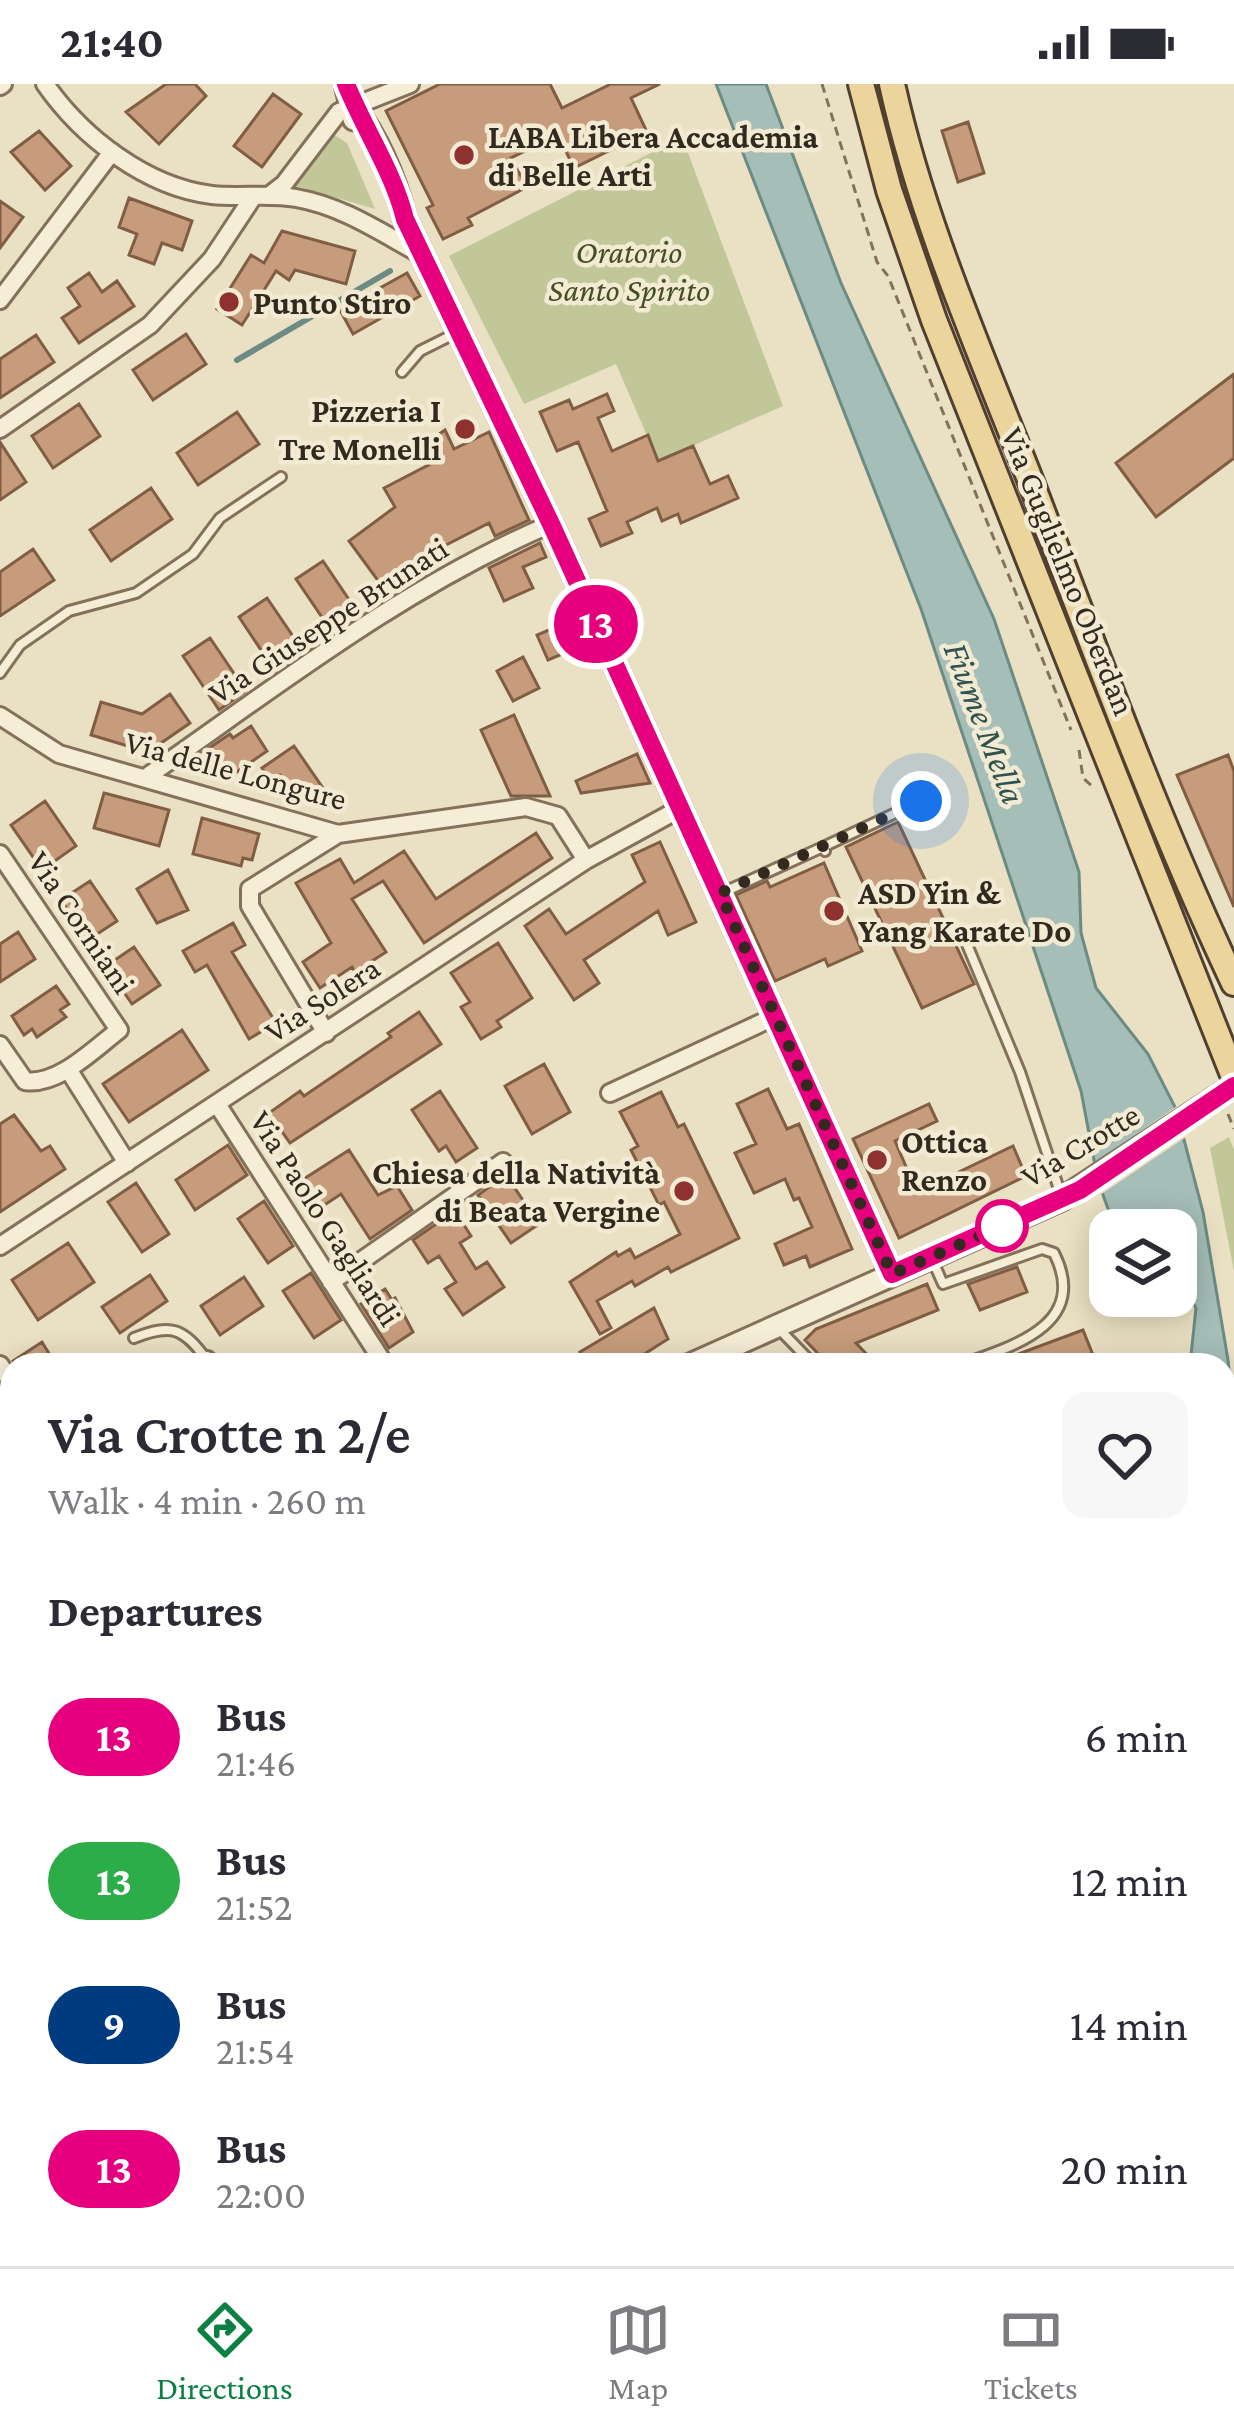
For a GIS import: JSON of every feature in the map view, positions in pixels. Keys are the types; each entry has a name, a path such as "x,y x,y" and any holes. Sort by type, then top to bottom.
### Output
{"main road":[{"name":"Via Guglielmo Oberdan","path":"861,84 889,190 934,320 1234,1077"},
{"name":"Via Guglielmo Oberdan","path":"892,84 961,307 1161,820 1234,983"}],"street":[{"path":"44,84 85,131 161,179 208,195 299,198 347,214 425,257"},
{"path":"0,429 150,325 212,259 261,196 284,184 351,99 410,84"},
{"path":"351,99 720,893 831,1118 892,1274"},
{"path":"0,300 112,152"},
{"name":"Via Giuseppe Brunati","path":"145,778 406,597 499,546 551,524"},
{"name":"Via delle Longure","path":"0,716 59,754 338,833 526,807 558,816 586,860"},
{"name":"Via Solera","path":"0,1246 586,860 680,808"},
{"path":"326,1033 250,906 250,889 338,833"},
{"name":"Via Corniani","path":"0,854 119,1030 68,1069"},
{"path":"610,1093 786,1024"},
{"path":"0,1045 25,1081 33,1083 68,1069 128,1163"},
{"name":"Via Crotte","path":"716,1353 1071,1195 1215,1112 1234,1087"},
{"name":"Via Paolo Gagliardi","path":"217,1104 377,1353"},
{"path":"331,1282 502,1162"}],"lane":[{"path":"402,373 420,352 460,331"},
{"path":"0,673 20,645 69,611 136,593 193,554 220,518 281,477"},
{"path":"720,893 921,801"},
{"path":"966,942 1071,1195"},
{"path":"932,1258 944,1284 1042,1250 1054,1252 1063,1300 1049,1324 994,1353"},
{"path":"775,1325 802,1353"},
{"path":"134,1338 157,1329 176,1330 202,1353"}],"path":[{"path":"822,84 877,262 889,276 1080,753 1083,778 1094,786"},
{"path":"1215,1112 1234,1128"}],"green space":[{"path":"330,132 347,143 375,209 300,187 291,189"},
{"name":"Oratorio Santo Spirito","path":"682,137 783,406 658,461 616,364 524,404 449,256"},
{"path":"1229,1137 1234,1150 1234,1271 1210,1148"}],"water":[{"name":"Fiume Mella","path":"716,84 766,84 841,283 994,619 1079,872 1081,933 1096,988 1148,1054 1176,1109 1203,1212 1227,1353 1191,1353 1197,1317 1197,1209 1108,1209 1081,1091 921,609"}],"pier":[{"path":"1180,1104 1189,1135 1097,1197 1089,1166"}],"building":[{"path":"166,84 195,84 206,96 159,144 126,112"},
{"name":"LABA Libera Accademia di Belle Arti","path":"440,84 550,84 562,108 611,84 660,84 631,98 647,132 574,168 558,135 511,158 527,187 468,218 472,225 443,239 427,208 433,205 386,111"},
{"path":"273,94 301,114 262,167 234,146"},
{"path":"968,122 984,173 958,182 942,131"},
{"path":"39,131 71,166 45,190 11,152"},
{"path":"129,198 192,221 182,250 162,243 154,264 129,255 137,234 119,227"},
{"path":"0,201 23,217 0,248"},
{"path":"282,231 355,251 346,284 295,270 289,280 276,271 242,325 217,309 251,255 264,263"},
{"path":"89,273 102,292 117,281 134,306 79,343 62,318 80,306 68,288"},
{"path":"407,273 420,296 353,334 340,310"},
{"path":"186,334 206,364 153,400 133,370"},
{"path":"36,335 54,362 0,398 0,359"},
{"path":"1234,374 1234,458 1156,517 1116,463"},
{"path":"607,394 614,411 598,418 612,451 648,435 658,461 693,446 710,484 728,476 738,498 681,523 678,514 662,521 657,508 627,522 632,533 601,546 589,519 607,511 578,442 557,451 540,412 569,400 573,409"},
{"path":"79,404 100,436 53,468 32,436"},
{"path":"237,412 259,444 198,485 177,453"},
{"path":"445,430 454,449 489,432 529,520 495,536 489,523 409,564 415,572 387,593 349,541 395,507 384,488 438,460 429,441"},
{"path":"0,442 26,482 0,500"},
{"path":"151,488 172,519 111,561 90,530"},
{"path":"540,543 546,557 523,567 533,588 504,601 489,568"},
{"path":"33,549 54,580 0,616 0,572"},
{"path":"323,561 358,613 332,632 296,579"},
{"path":"267,598 303,651 275,671 239,617"},
{"path":"575,619 586,644 548,660 537,635"},
{"path":"210,638 246,691 219,710 183,656"},
{"path":"523,657 539,688 513,701 497,671"},
{"path":"170,694 190,723 148,752 91,735 101,702 142,714"},
{"path":"514,715 550,796 511,796 481,730"},
{"path":"251,726 267,751 231,776 224,766 212,774 199,755"},
{"path":"294,746 323,788 300,804 280,775 271,781 262,768"},
{"path":"637,754 650,783 581,793 576,781"},
{"path":"1228,755 1234,771 1234,907 1177,775"},
{"path":"104,793 169,810 159,846 94,828"},
{"path":"45,801 76,846 42,870 11,825"},
{"path":"202,818 259,834 252,860 243,858 241,866 193,854"},
{"path":"898,822 974,984 922,1008 846,847"},
{"path":"536,833 552,858 424,943 383,881 352,899 386,952 320,988 303,962 331,943 296,883 340,859 354,883 404,851 436,899"},
{"path":"660,842 696,922 668,935 658,911 584,960 599,983 574,1000 525,926 549,909 566,934 645,882 632,855"},
{"path":"824,863 862,951 828,966 825,959 775,981 736,895 767,881 770,887"},
{"path":"168,870 188,910 157,923 137,889"},
{"path":"90,881 117,921 88,940 61,900"},
{"path":"233,923 245,945 232,952 276,1023 249,1039 207,965 195,972 183,951"},
{"path":"18,932 35,959 0,982 0,944"},
{"path":"498,943 532,998 497,1021 501,1027 481,1039 461,1007 470,1002 451,973"},
{"path":"134,947 160,985 132,1004 106,966"},
{"path":"56,986 69,1004 60,1010 66,1017 37,1037 32,1029 24,1035 12,1016"},
{"path":"419,1012 441,1044 290,1143 269,1113 300,1091 304,1096 391,1037 388,1033"},
{"path":"182,1030 208,1070 129,1122 103,1084"},
{"path":"544,1064 570,1112 532,1134 505,1086"},
{"path":"768,1089 787,1129 799,1124 852,1249 810,1267 806,1256 784,1265 775,1244 812,1227 799,1198 794,1200 785,1179 754,1193 735,1153 756,1144 737,1104"},
{"path":"440,1091 477,1148 456,1162 446,1146 439,1151 412,1110"},
{"name":"Chiesa della Natività di Beata Vergine","path":"661,1092 678,1127 684,1124 739,1238 671,1272 668,1267 635,1286 632,1281 597,1301 611,1328 600,1334 570,1282 616,1252 618,1256 630,1249 635,1258 680,1234 631,1150 638,1146 620,1112"},
{"path":"929,1104 937,1121 895,1141 917,1192 1013,1146 1026,1176 899,1238 853,1139"},
{"path":"14,1115 41,1151 50,1146 65,1169 0,1212 0,1124"},
{"path":"228,1145 247,1175 195,1210 176,1180"},
{"path":"349,1150 378,1195 397,1186 412,1210 370,1239 341,1194 317,1210 299,1182"},
{"path":"506,1175 539,1224 511,1243 478,1195"},
{"path":"136,1183 169,1234 142,1252 108,1202"},
{"path":"264,1201 293,1246 268,1263 238,1219"},
{"path":"455,1211 471,1236 460,1243 476,1269 487,1262 504,1287 463,1315 445,1289 456,1282 439,1256 428,1263 413,1240"},
{"path":"68,1243 94,1282 38,1320 12,1280"},
{"path":"1017,1267 1027,1292 980,1310 968,1284"},
{"path":"311,1273 341,1320 314,1338 283,1291"},
{"path":"150,1275 167,1301 120,1333 102,1307"},
{"path":"244,1277 263,1306 220,1335 201,1306"},
{"path":"927,1284 938,1310 856,1343 866,1353 817,1353 805,1340 816,1329"},
{"path":"385,1289 413,1332 389,1348 361,1304"},
{"path":"654,1308 668,1339 646,1353 580,1352"},
{"path":"1083,1330 1092,1353 1021,1353"},
{"path":"42,1342 49,1353 25,1353"}],"waterway":[{"path":"237,360 390,271"}],"bus line":[{"name":"13","path":"346,84 892,1274 1080,1190 1234,1086"}],"place":[{"name":"LABA Libera Accademia di Belle Arti","path":"464,155"},
{"name":"Punto Stiro","path":"229,302"},
{"name":"Pizzeria I Tre Monelli","path":"465,429"},
{"name":"ASD Yin & Yang Karate Do","path":"834,911"},
{"name":"Ottica Renzo","path":"877,1160"},
{"name":"Chiesa della Natività di Beata Vergine","path":"684,1191"}],"route":[{"path":"921,801 720,893 892,1274 1002,1226"}]}
